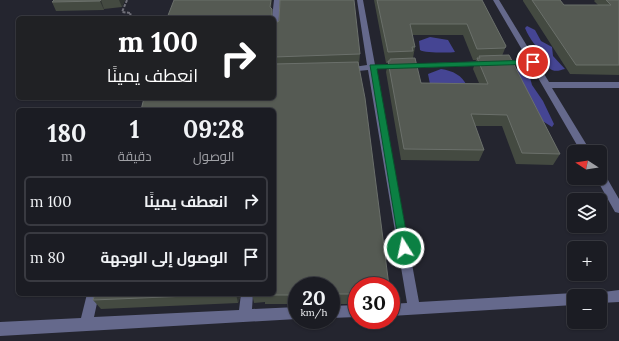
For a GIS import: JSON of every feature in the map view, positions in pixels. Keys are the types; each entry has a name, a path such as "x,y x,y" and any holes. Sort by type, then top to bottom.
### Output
{"street":[{"path":"276,16 277,0"},
{"path":"360,0 373,67 414,309"},
{"path":"496,0 582,145"},
{"path":"338,70 373,67 533,62"},
{"path":"546,85 619,85"},
{"path":"605,185 619,209"},
{"path":"86,324 93,296"},
{"path":"245,315 247,296"},
{"path":"607,297 619,296"},
{"path":"400,310 567,299"},
{"path":"0,329 288,313"}],"path":[{"path":"127,0 122,12 131,13 130,16"}],"shaded area":[{"path":"527,26 535,30 541,41 552,47 553,56 565,69 555,71 549,67 544,57 527,33 525,28"},
{"path":"430,37 448,40 455,52 443,53 420,50 419,41"},
{"path":"441,69 457,74 463,79 467,86 430,84 428,74"},
{"path":"518,69 529,74 532,85 543,101 554,124 552,127 541,120 538,111 511,71"}],"building":[{"path":"54,0 101,0 52,2"},
{"path":"174,0 271,0 270,7 272,9 272,16 168,16"},
{"path":"280,0 354,0 360,54 276,57 276,23 279,21"},
{"path":"377,0 482,0 506,46 505,48 477,49 467,24 410,24 415,47 412,47 413,51 388,52"},
{"path":"532,0 560,0 564,5 611,5 606,0 619,0 619,65 576,65"},
{"path":"509,55 560,154 522,153 507,115 471,114 484,150 404,149 388,61 390,61 390,59 415,58 421,83 488,84 477,58 480,58 479,56"},
{"path":"358,62 365,98 388,277 348,277 348,294 340,294 340,277 288,277 288,295 276,295 276,108 142,108 144,100 276,100 276,64"},
{"path":"94,296 188,296 93,300"}],"route":[{"path":"404,248 373,67 533,62"}]}
